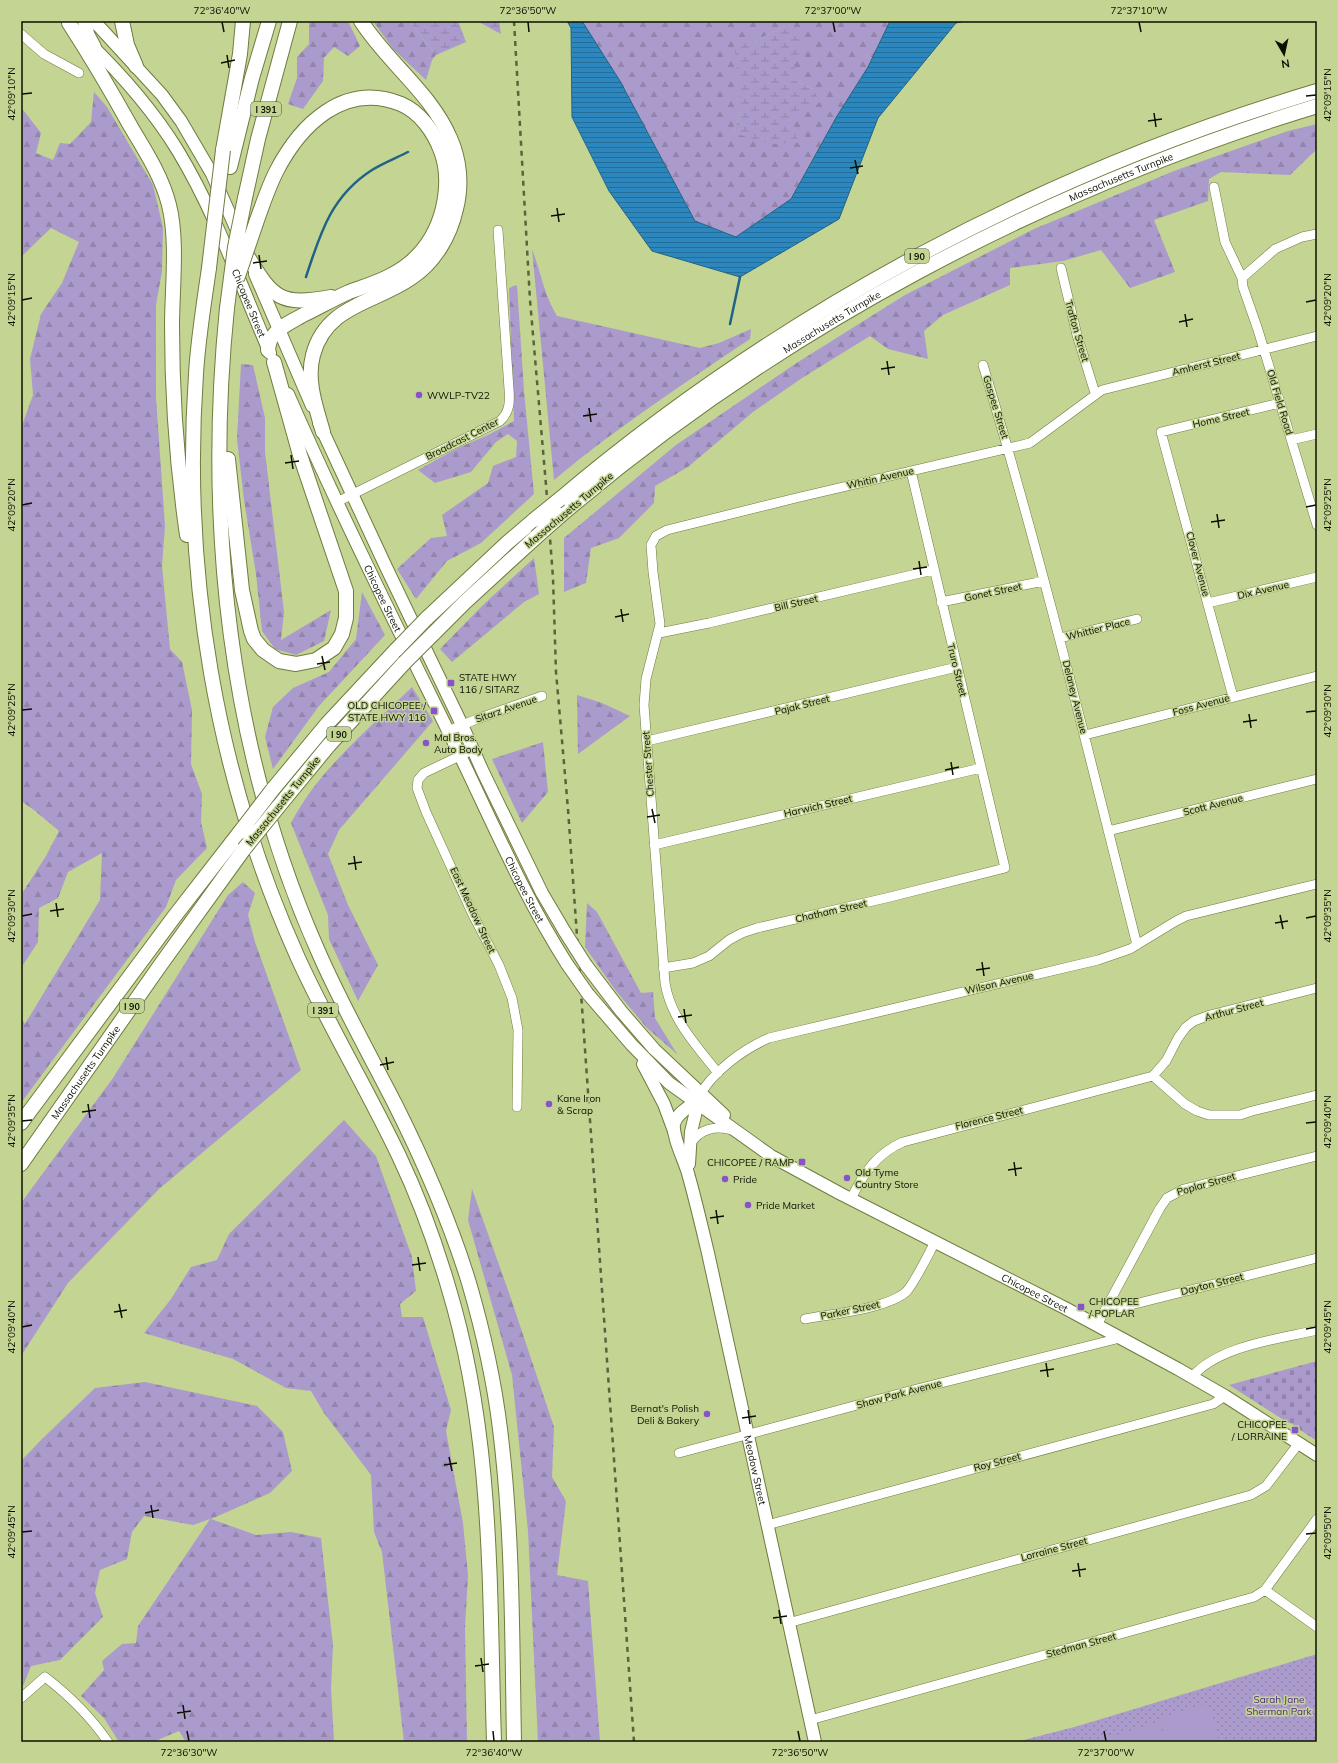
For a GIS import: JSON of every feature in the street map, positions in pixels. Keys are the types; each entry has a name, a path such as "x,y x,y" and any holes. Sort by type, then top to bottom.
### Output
{"highway":[{"path":"85,21 86,34 94,47"},
{"path":"122,21 127,45 136,66"},
{"path":"209,268 223,150 240,54 243,21"},
{"name":"I 391","path":"269,21 252,78 221,202 201,324 194,420 194,512 204,633 226,750 238,797 262,869 286,930 310,984 400,1158 430,1230 458,1320 476,1407 487,1496 490,1548 494,1742"},
{"name":"I 391","path":"290,21 258,139 245,198 235,247 227,308 221,391 220,505 226,596 242,700 262,787 288,876 316,948 341,1002 407,1128 441,1203 468,1282 489,1365 500,1427 507,1497 514,1742"},
{"path":"323,432 311,379 313,356 319,340 329,325 344,312 404,283 425,268 438,251 448,234 455,215 459,194 459,172 456,155 451,139 441,118 373,38 361,21"},
{"path":"68,22 102,75 149,157 161,182 169,206 173,232 172,369 177,453 187,534 204,633"},
{"name":"Massachusetts Turnpike","path":"21,1123 170,923 273,790 327,724 426,619 507,543 596,468 736,365 832,304 905,262 996,215 1099,168 1224,120 1317,91"},
{"path":"221,391 239,566 251,631 258,644 274,658 291,664 311,662 321,658 330,651 340,638 346,618 346,591 300,455 271,356 270,340 279,330 297,319 349,292 380,281 410,262 431,237 441,214 446,187 442,153 431,130 413,112 393,101 369,98 344,102 322,114 306,130 283,160 271,183 227,308"},
{"name":"Massachusetts Turnpike","path":"21,1164 168,954 244,849 329,745 404,663 465,602 536,537 620,467 716,396 805,338 921,271 1042,210 1132,171 1217,139 1317,106"},
{"path":"248,257 266,285 275,293 286,298 305,300 349,292"}],"main road":[{"name":"Chicopee Street","path":"94,21 162,95 198,148 231,214 279,330 352,495 462,725 472,750 542,893 586,965 637,1030 676,1071 698,1097 747,1139 780,1161 1097,1325 1192,1377 1225,1396 1317,1455"},
{"name":"Chicopee Street","path":"68,22 94,47 148,108 180,156 216,229 271,356 338,502 524,888 545,927 567,964 588,994 631,1044 670,1083 698,1097"},
{"name":"Meadow Street","path":"631,1044 659,1093 689,1176 708,1253 814,1742"},
{"path":"675,1134 674,1125 676,1119 698,1097"},
{"name":"Meadow Street","path":"689,1176 689,1146 692,1123 698,1097"}],"street":[{"path":"21,34 44,54 78,73"},
{"name":"Old Field Road","path":"1214,187 1226,242 1242,278 1242,287 1264,350 1317,523"},
{"name":"Broadcast Center","path":"338,502 495,423 506,414 510,400 498,230"},
{"path":"1242,278 1275,249 1302,237 1317,234"},
{"name":"Trafton Street","path":"1061,268 1077,335 1096,393"},
{"name":"Amherst Street","path":"1096,393 1111,386 1317,336"},
{"name":"Gaspee Street","path":"983,365 1009,449"},
{"name":"Whitin Avenue","path":"653,539 658,534 667,530 1030,443 1096,393"},
{"name":"Home Street","path":"1161,432 1280,403"},
{"name":"Clover Avenue","path":"1161,432 1233,697"},
{"path":"1291,440 1317,434"},
{"name":"Delaney Avenue","path":"1009,449 1060,638 1137,945"},
{"name":"Truro Street","path":"911,471 933,570 1005,868"},
{"name":"Chester Street","path":"653,539 651,554 660,617 659,633 644,685 644,705 663,968 667,996 673,1012 686,1032 718,1073"},
{"name":"Bill Street","path":"659,633 709,624 933,570"},
{"name":"Dix Avenue","path":"1208,603 1317,577"},
{"name":"Gonet Street","path":"941,602 1044,581"},
{"name":"Whittier Place","path":"1060,638 1137,619"},
{"name":"Pajak Street","path":"647,741 957,667"},
{"name":"Foss Avenue","path":"1085,735 1317,676"},
{"name":"Sitarz Avenue","path":"448,731 542,696"},
{"name":"East Meadow Street","path":"472,750 424,773 418,780 417,788 426,812 472,913 499,965 512,998 518,1030 517,1107"},
{"name":"Harwich Street","path":"654,845 981,768"},
{"name":"Scott Avenue","path":"1108,831 1317,779"},
{"name":"Chatham Street","path":"663,968 693,963 709,956 742,932 890,898 1005,868"},
{"name":"Wilson Avenue","path":"698,1097 718,1073 754,1046 778,1035 1098,960 1126,951 1182,918 1317,884"},
{"name":"Arthur Street","path":"1153,1076 1166,1061 1181,1034 1194,1021 1210,1015 1317,988"},
{"path":"1153,1076 1185,1104 1208,1115 1240,1115 1317,1095"},
{"name":"Florence Street","path":"851,1199 867,1171 876,1159 888,1149 903,1142 1153,1076"},
{"path":"689,1146 692,1140 701,1132 716,1128 724,1128 747,1139"},
{"name":"Poplar Street","path":"1097,1325 1160,1208 1170,1196 1180,1190 1317,1156"},
{"name":"Parker Street","path":"805,1319 870,1307 897,1298 906,1292 910,1287 935,1242"},
{"name":"Dayton Street","path":"1107,1306 1118,1308 1317,1258"},
{"path":"1192,1377 1203,1366 1226,1353 1317,1330"},
{"name":"Shaw Park Avenue","path":"679,1453 913,1390 1120,1338"},
{"name":"Roy Street","path":"767,1525 1213,1404 1225,1396"},
{"name":"Lorraine Street","path":"788,1623 1251,1495 1266,1486 1299,1443"},
{"name":"Stedman Street","path":"810,1720 1258,1596 1265,1590 1317,1519"},
{"path":"1265,1590 1317,1627"},
{"path":"21,1698 45,1678 77,1703 108,1742"}],"green space":[{"path":"309,21 348,21 360,46 348,56 334,47 324,58 323,81 303,109 288,104 297,78 297,57 309,44"},
{"path":"373,21 409,21 436,55 432,60 426,80 393,49"},
{"path":"409,21 458,21 466,42 436,55"},
{"path":"477,21 499,21 501,34"},
{"path":"582,21 890,21 868,67 837,116 791,199 737,237 695,221 620,81","holes":["785,26 791,79 813,89 789,121 733,133 741,111 754,42"]},
{"path":"785,26 804,37 791,79 813,89 820,102 789,121 799,143 771,144 733,133 741,111 734,43 754,42"},
{"path":"94,92 107,107 153,185 163,228 162,271 156,305 156,398 165,526 162,566 170,649 182,662 192,710 191,764 202,794 201,822 207,848 176,880 166,907 21,1103 21,1018 25,1024 100,900 102,853 68,872 58,898 39,908 38,942 21,968 21,895 46,856 59,831 21,801 21,428 33,395 30,359 41,314 62,283 79,242 51,228 21,257 21,108 41,133 36,153 53,160 60,143 70,144 91,122"},
{"path":"1317,124 1317,149 1290,175 1221,172 1209,179 1208,201 1154,220 1175,272 1130,288 1101,250 1063,261 1010,268 1010,285 943,315 924,331 928,359 888,349 870,336 802,378 753,412 688,467 655,486 654,503 619,538 591,548 586,583 564,592 564,538 676,445 795,364 905,295 1034,229 1174,171 1288,131"},
{"path":"532,249 546,292 557,316 700,348 719,343 751,329 750,339 626,424 554,480"},
{"path":"517,285 524,391 534,494 481,543 447,561 416,599 397,569 431,538 447,536 442,515 488,483 493,466 516,457 517,441 508,434 496,442 471,472 435,483 418,470 456,449 490,434 514,421 509,288"},
{"path":"241,364 253,365 265,418 265,452 284,612 281,640 331,610 324,641 296,655 275,649 262,631 256,574 244,500 237,439"},
{"path":"534,558 539,594 524,602 452,662 440,649 483,605"},
{"path":"362,592 385,635 319,706 273,769 265,737 273,707 293,688 329,672 356,639"},
{"path":"412,687 433,721 339,830 328,854 348,905 378,965 358,1001 329,939 328,915 291,823 302,803 330,767 362,734"},
{"path":"577,695 602,703 630,716 578,754"},
{"path":"543,742 548,792 522,823 492,759"},
{"path":"243,882 255,893 248,915 255,942 301,1070 159,1189 68,1283 21,1356 21,1203 113,1078 228,895"},
{"path":"587,903 597,912 641,993 653,992 655,1018 677,1054 647,1028 616,991 585,947"},
{"path":"344,1120 376,1156 412,1257 416,1291 400,1304 402,1317 423,1317 451,1410 446,1431 463,1523 468,1575 465,1628 467,1742 404,1742 382,1552 374,1532 371,1475 324,1413 311,1391 286,1388 233,1359 144,1333 171,1299 191,1267 217,1260 229,1234"},
{"path":"472,1189 554,1427 552,1477 566,1501 557,1575 588,1581 600,1742 538,1742 528,1531 512,1375 468,1220"},
{"path":"1317,1361 1317,1441 1293,1424 1287,1422 1229,1385"},
{"path":"145,1382 257,1406 283,1432 292,1471 270,1493 211,1519 256,1535 291,1532 321,1538 333,1645 331,1688 334,1742 186,1742 179,1731 153,1742 119,1742 104,1718 81,1696 104,1670 102,1661 122,1644 136,1643 138,1626 210,1519 193,1525 144,1516 132,1532 127,1559 100,1570 95,1593 103,1617 60,1660 31,1666 24,1684 21,1687 21,1461 95,1388"},
{"name":"Sarah Jane Sherman Park","path":"1317,1654 1317,1742 1016,1742 1078,1726"},
{"path":"1204,1705 1210,1707 1219,1742 1167,1742 1160,1718"},
{"path":"1159,1722 1166,1742 1094,1742"}],"water":[{"path":"567,21 582,21 620,81 695,221 736,237 791,199 837,116 868,67 890,21 965,21 956,23 878,118 839,219 740,277 652,251 609,191 572,117 571,28"}],"waterway":[{"path":"306,277 322,231 329,217 346,192 358,180 372,170 408,152"},
{"path":"730,324 740,277"}],"railway":[{"path":"514,21 530,300 553,578 556,672 568,809 634,1742"}],"place":[{"name":"WWLP-TV22","path":"419,395"},
{"name":"STATE HWY 116 / SITARZ","path":"451,683"},
{"name":"OLD CHICOPEE / STATE HWY 116","path":"434,711"},
{"name":"Mal Bros. Auto Body","path":"426,743"},
{"name":"Kane Iron & Scrap","path":"549,1104"},
{"name":"CHICOPEE / RAMP","path":"802,1162"},
{"name":"Old Tyme Country Store","path":"847,1178"},
{"name":"Pride","path":"725,1179"},
{"name":"Pride Market","path":"748,1205"},
{"name":"CHICOPEE / POPLAR","path":"1081,1307"},
{"name":"Bernat's Polish Deli & Bakery","path":"707,1414"},
{"name":"CHICOPEE / LORRAINE","path":"1295,1430"}]}
